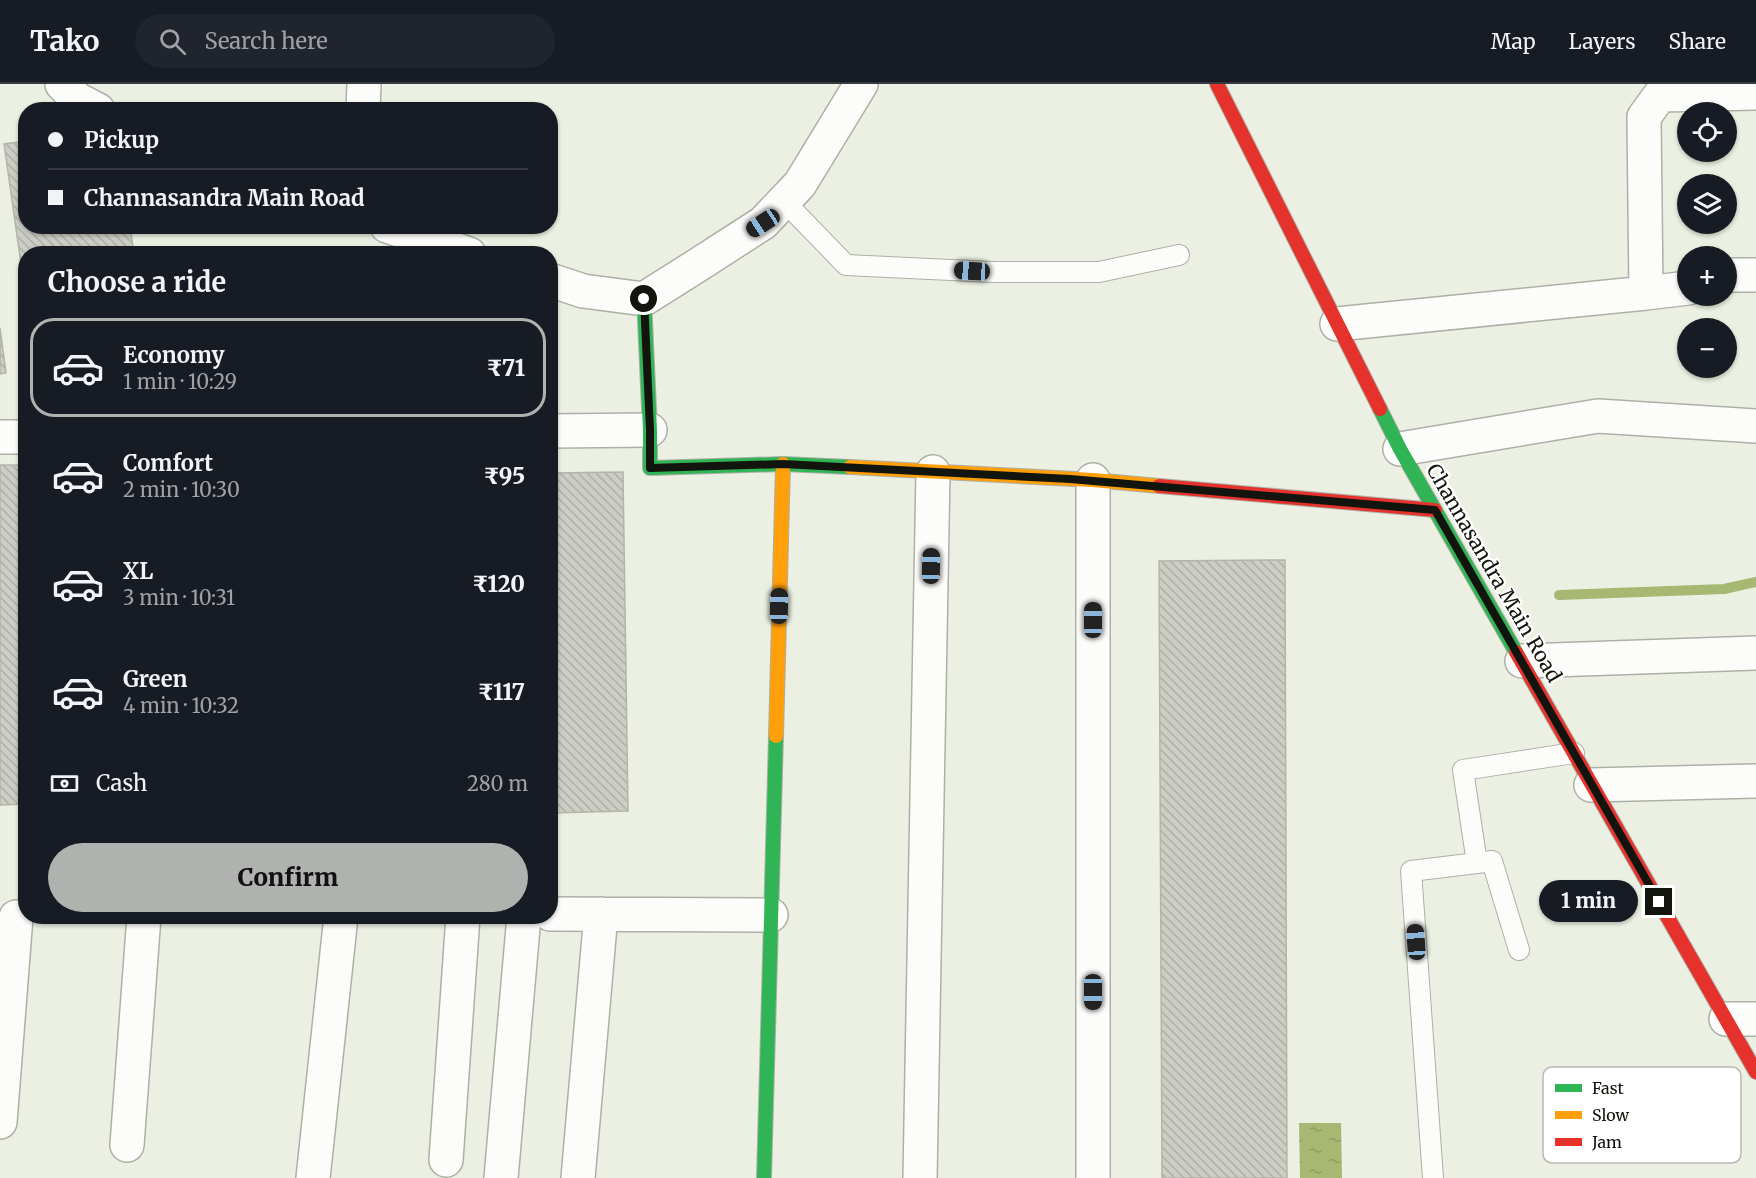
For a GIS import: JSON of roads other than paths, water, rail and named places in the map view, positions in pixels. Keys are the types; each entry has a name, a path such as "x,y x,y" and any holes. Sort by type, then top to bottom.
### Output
{"street":[{"path":"62,84 83,102"},
{"path":"363,102 364,84"},
{"path":"558,283 583,291 644,299 763,223 800,183 861,84"},
{"name":"Channasandra Main Road","path":"1217,84 1400,449 1592,785 1741,1019 1756,1072"},
{"path":"1646,293 1644,117 1660,95 1756,93"},
{"path":"410,234 446,246"},
{"path":"1737,275 1756,275"},
{"path":"1337,324 1677,289"},
{"path":"644,299 650,468 783,464 1093,480 1435,510"},
{"path":"1400,449 1598,416 1756,426"},
{"path":"558,431 650,430"},
{"path":"0,437 18,437"},
{"path":"765,1178 783,464"},
{"path":"920,1178 933,472"},
{"path":"1093,480 1093,1178"},
{"path":"1522,661 1756,653"},
{"path":"1592,785 1756,781"},
{"path":"558,914 771,915"},
{"path":"578,1178 601,914"},
{"path":"0,1122 14,917"},
{"path":"127,1145 143,924"},
{"path":"313,1178 339,924"},
{"path":"446,1160 462,924"},
{"path":"501,1178 523,924"}],"lane":[{"path":"784,201 846,265 993,272 1099,272 1179,255"},
{"path":"1477,863 1462,770 1574,753"},
{"path":"1433,1178 1411,871 1492,861 1519,950"}],"water":[{"path":"1299,1123 1341,1123 1342,1178 1300,1178"}],"waterway":[{"path":"1559,595 1724,589 1756,582"}]}
